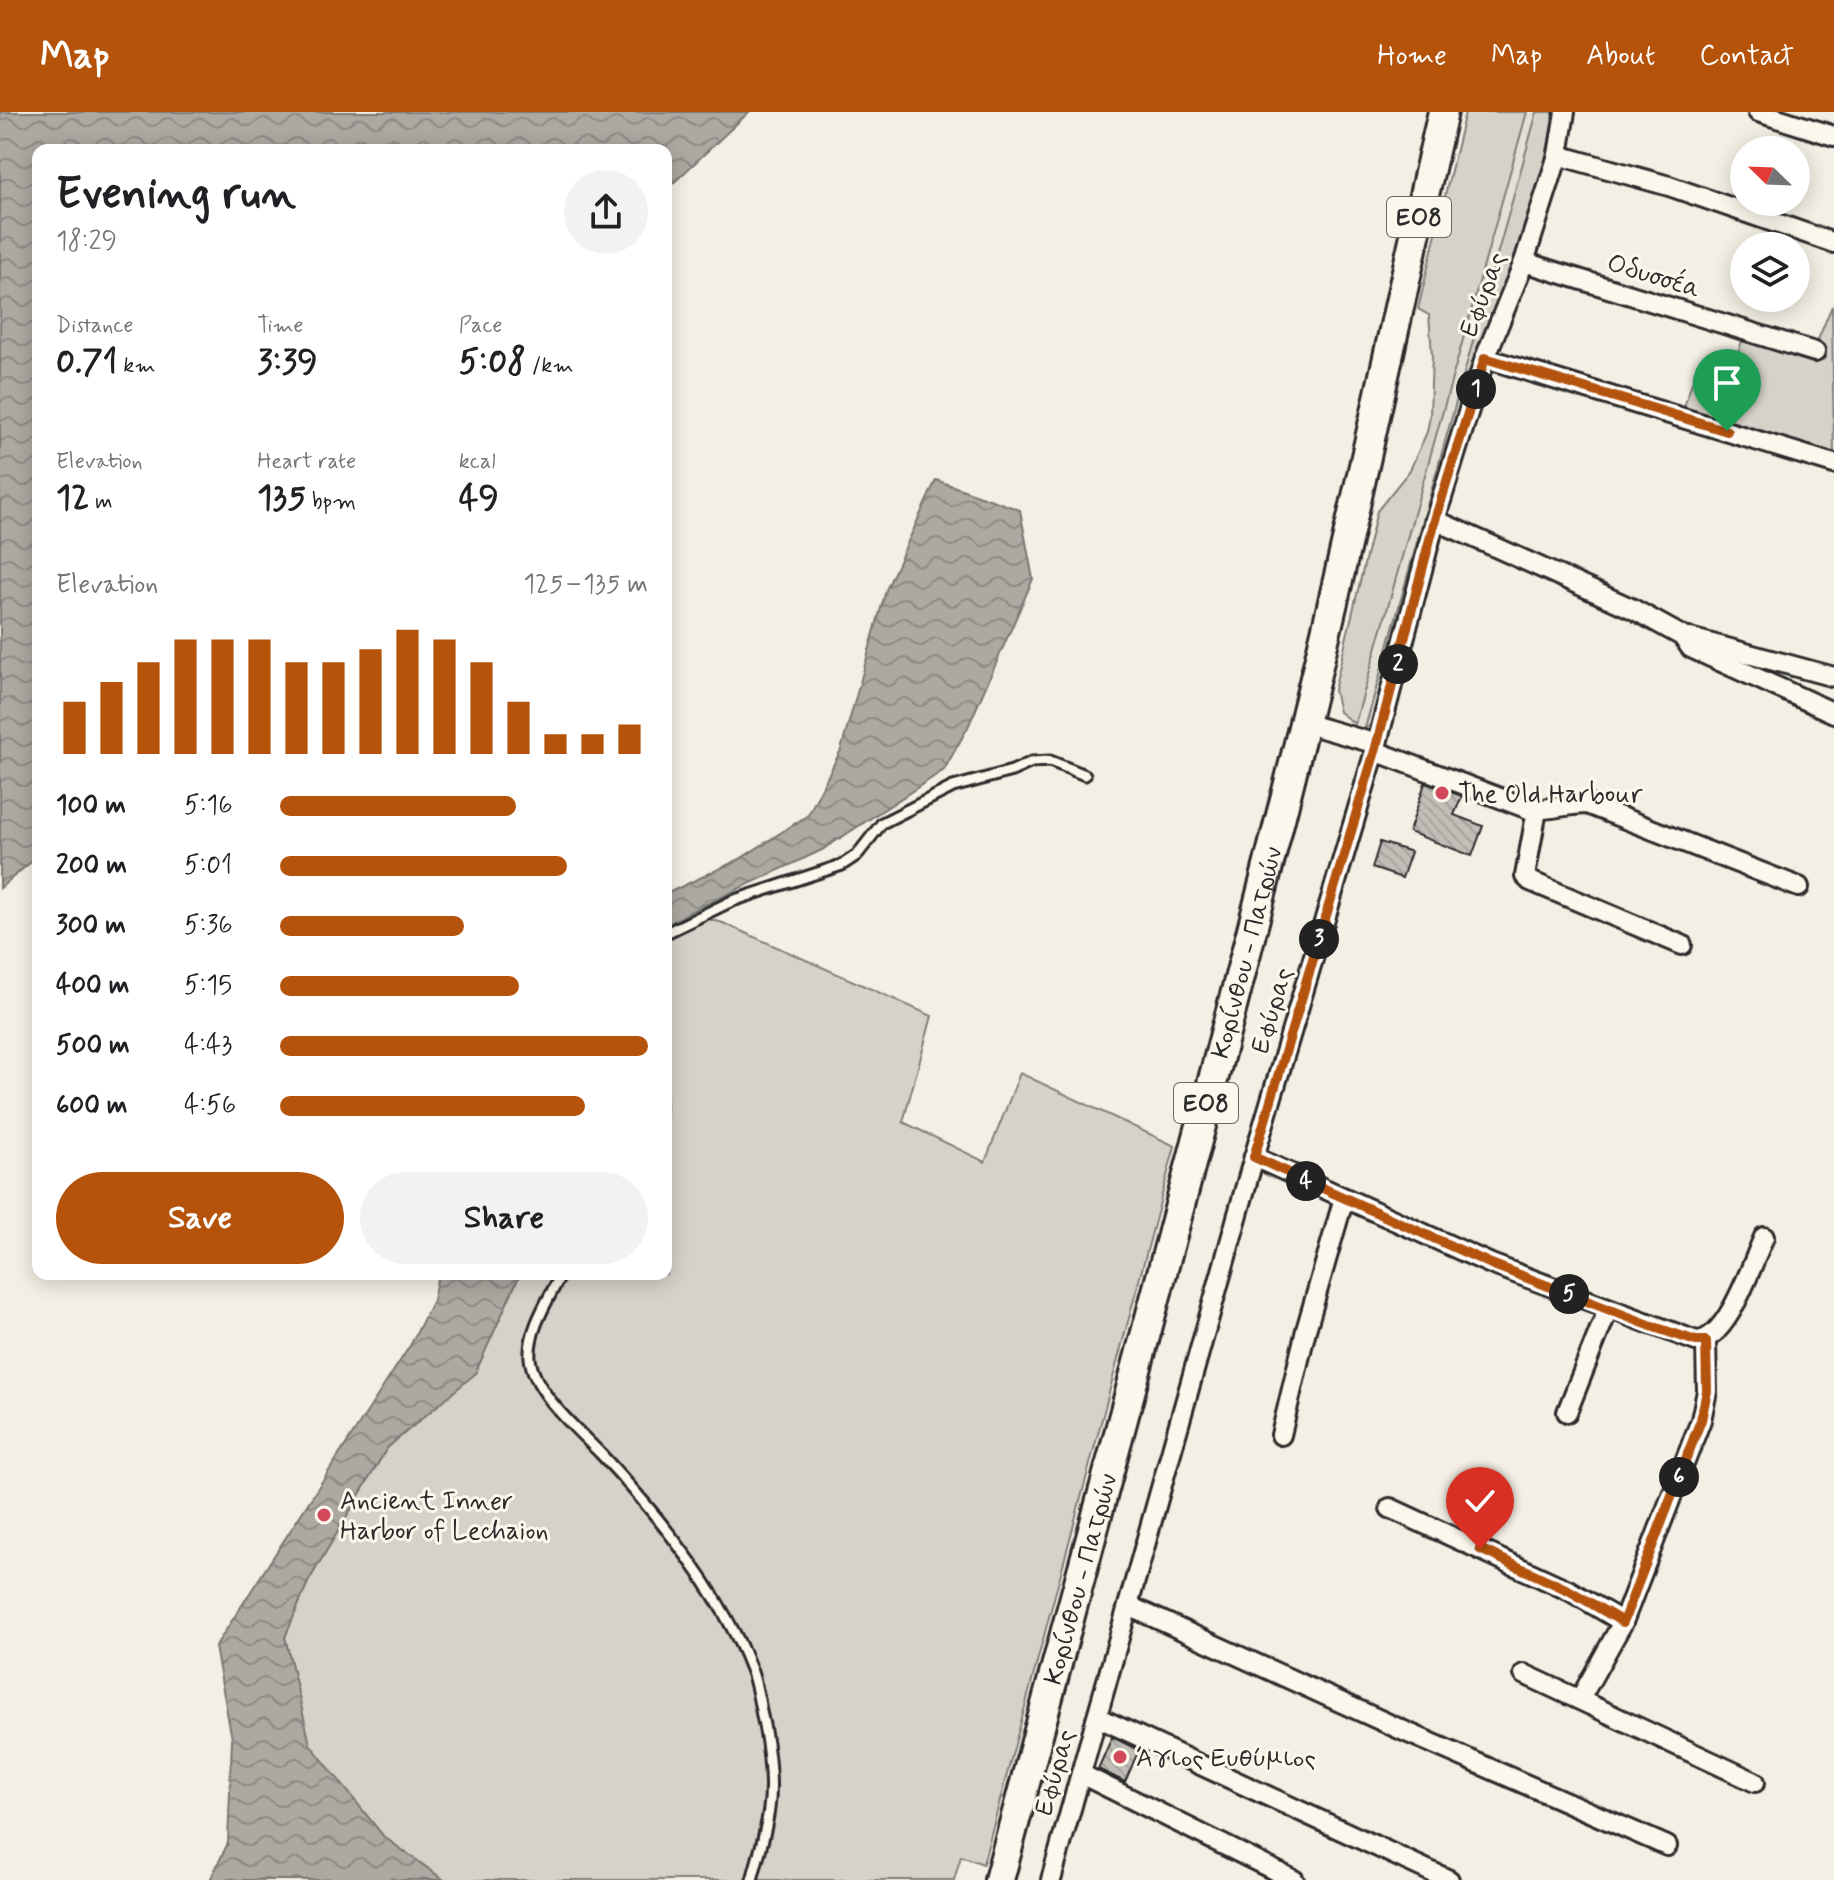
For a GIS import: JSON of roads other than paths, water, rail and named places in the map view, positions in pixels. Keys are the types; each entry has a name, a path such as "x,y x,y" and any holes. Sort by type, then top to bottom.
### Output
{"main road":[{"name":"Κορίνθου - Πατρών","path":"999,1880 1191,1162 1304,723 1354,518 1443,112"}],"street":[{"name":"Εφύρας","path":"1051,1880 1254,1157 1376,747 1435,520 1485,358 1524,262 1558,155 1565,112"},
{"path":"1758,112 1834,136"},
{"path":"1558,155 1669,186 1834,243"},
{"name":"Οδυσσέα","path":"1524,262 1815,352"},
{"path":"1485,358 1834,464"},
{"path":"1435,520 1633,609 1682,636 1834,677"},
{"path":"1682,636 1691,648 1834,713"},
{"path":"1304,723 1376,747 1529,809 1587,804 1799,887"},
{"path":"1537,810 1526,862 1525,876 1530,881 1682,945"},
{"path":"1254,1157 1491,1264 1696,1341 1706,1341 1718,1333 1764,1237"},
{"path":"1281,1435 1306,1330 1344,1198"},
{"path":"1567,1412 1608,1309"},
{"path":"1580,1699 1623,1622 1701,1420 1707,1391 1706,1341"},
{"path":"1390,1508 1570,1591 1623,1622"},
{"path":"1129,1606 1667,1846"},
{"path":"1524,1674 1755,1782"},
{"path":"1097,1717 1449,1880"},
{"path":"1081,1774 1294,1880"}],"lane":[{"path":"672,930 732,901 842,865 857,855 882,823 953,787 1012,771 1032,762 1050,761 1085,775"},
{"path":"558,1280 532,1338 530,1360 538,1380 558,1408 631,1486 659,1522 725,1616 753,1675 769,1748 770,1808 752,1880"}],"water":[{"path":"0,112 749,112 672,184 672,144 32,144 32,861 0,888"},
{"path":"936,480 1020,510 1033,579 968,727 944,770 822,850 687,913 672,924 672,891 740,859 808,815 841,750 886,590"},
{"name":"Ancient Inner Harbor of Lechaion","path":"437,1280 517,1280 475,1374 387,1448 308,1582 285,1637 310,1744 384,1837 444,1880 210,1880 228,1843 232,1739 215,1647 411,1344 433,1300"}],"place":[{"name":"The Old Harbour","path":"1442,793"},
{"name":"Ancient Inner Harbor of Lechaion","path":"324,1515"},
{"name":"Άγιος Ευθύμιος","path":"1120,1757"}]}
